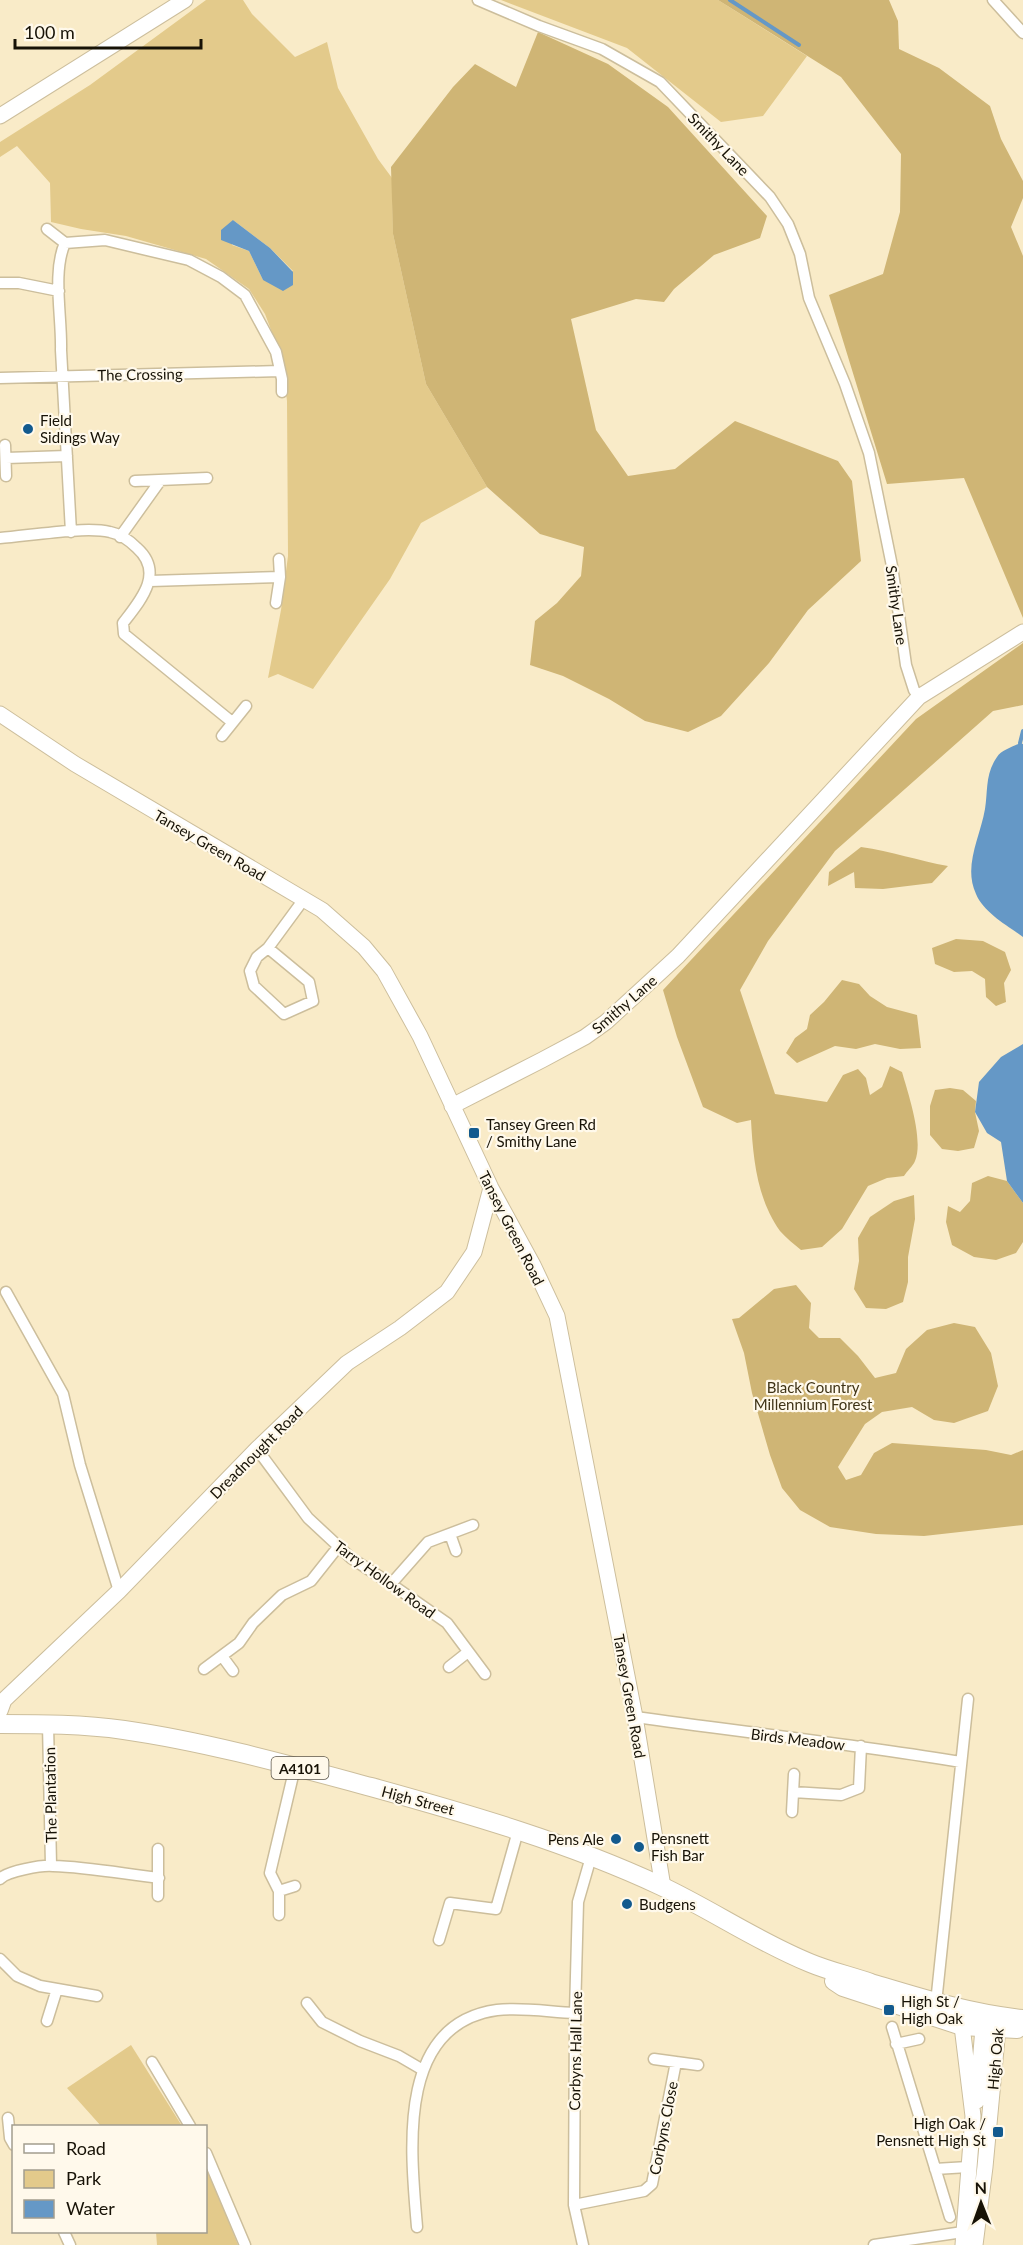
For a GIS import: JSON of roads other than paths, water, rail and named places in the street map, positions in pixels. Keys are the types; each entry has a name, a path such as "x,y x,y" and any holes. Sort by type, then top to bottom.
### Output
{"main road":[{"name":"High Street","path":"0,1724 48,1724 121,1729 190,1741 464,1813 591,1857 663,1887 740,1930 811,1964 993,2022 1023,2029"},
{"name":"High Street","path":"811,1964 843,1987 962,2026 1023,2019"}],"street":[{"path":"0,116 185,0"},
{"name":"Smithy Lane","path":"452,1106 542,1060 606,1022 678,956 919,697 914,690 906,665 892,566 869,453 845,384 809,298 800,254 788,224 770,197 660,82 602,49 478,0"},
{"path":"993,0 1023,33"},
{"path":"46,229 65,243 105,240 189,261 221,277 245,295 276,352 282,393"},
{"path":"65,243 61,253 59,291 71,532"},
{"path":"0,283 19,283 59,291"},
{"name":"The Crossing","path":"0,378 280,371"},
{"path":"5,445 6,476"},
{"path":"6,458 67,456"},
{"path":"135,481 207,478"},
{"path":"120,537 160,481"},
{"path":"0,538 93,530 111,532 130,542 146,556 150,581 141,599 123,623 124,634 231,722"},
{"path":"276,603 280,577 279,559"},
{"path":"150,581 280,577"},
{"path":"919,697 1023,632"},
{"path":"222,736 246,706"},
{"name":"Tansey Green Road","path":"0,714 75,765 322,910 364,947 384,971 420,1036 491,1188 533,1265 557,1316 635,1717 663,1887"},
{"path":"268,948 309,982 313,1001 284,1014 254,986 250,971 257,957 268,948 304,899"},
{"name":"Dreadnought Road","path":"0,1711 4,1700 119,1590 257,1449 347,1363 400,1328 447,1292 474,1252 491,1188"},
{"path":"6,1292 63,1394 80,1465 119,1590"},
{"name":"Tarry Hollow Road","path":"257,1449 308,1518 351,1558 447,1623 485,1674"},
{"path":"392,1584 428,1542 474,1525"},
{"path":"450,1534 456,1551"},
{"path":"204,1669 239,1643 253,1623 282,1594 311,1581 338,1547"},
{"path":"449,1667 468,1652"},
{"path":"222,1656 234,1671"},
{"path":"936,2003 968,1699"},
{"name":"Birds Meadow","path":"635,1717 799,1740 861,1746 961,1762"},
{"name":"The Plantation","path":"48,1724 51,1865"},
{"path":"793,1792 841,1796 859,1788 861,1746"},
{"path":"279,1915 279,1891 270,1873 295,1767"},
{"path":"792,1812 794,1774"},
{"path":"439,1940 450,1903 496,1909 518,1832"},
{"path":"158,1849 158,1896"},
{"name":"Corbyns Hall Lane","path":"583,2245 574,2205 575,2013 578,1902 591,1857"},
{"name":"The Plantation","path":"0,1878 3,1875 26,1869 51,1865 159,1878"},
{"path":"279,1891 295,1886"},
{"path":"0,1959 16,1977 40,1986 96,1996"},
{"path":"47,2021 57,1989"},
{"path":"308,2002 322,2022 399,2056 423,2070"},
{"path":"417,2227 412,2161 415,2100 423,2070 438,2042 456,2025 473,2016 497,2010 575,2013"},
{"name":"High Oak","path":"973,2116 977,2106 993,2022"},
{"name":"High Oak","path":"969,2239 985,2167 993,2022"},
{"name":"High Oak","path":"962,2026 973,2116 968,2167 969,2239"},
{"path":"892,2028 950,2217"},
{"path":"896,2044 919,2039"},
{"name":"Corbyns Close","path":"654,2059 698,2065"},
{"path":"152,2062 189,2125"},
{"name":"Corbyns Close","path":"574,2205 644,2191 652,2184 676,2062"},
{"path":"8,2118 8,2142"},
{"path":"207,2155 245,2245"},
{"path":"935,2169 985,2167"},
{"path":"874,2245 969,2239"}],"water":[{"path":"233,220 270,248 293,272 293,285 283,291 263,280 249,251 221,240 221,230"},
{"path":"1020,743 1023,744 1023,937 984,907 976,894 971,873 983,820 990,770 999,755"},
{"path":"1023,1044 1023,1203 1007,1181 1001,1142 987,1133 975,1112 979,1082 1001,1057"}],"waterway":[{"path":"730,0 799,45"},
{"path":"1020,743 1023,731"}],"place":[{"name":"Field Sidings Way","path":"28,429"},
{"name":"Tansey Green Rd / Smithy Lane","path":"474,1133"},
{"name":"Pens Ale","path":"616,1839"},
{"name":"Pensnett Fish Bar","path":"639,1847"},
{"name":"Budgens","path":"627,1904"},
{"name":"High St / High Oak","path":"889,2010"},
{"name":"High Oak / Pensnett High St","path":"998,2132"}],"park label":[{"name":"Black Country Millennium Forest","path":"813,1396"}]}
